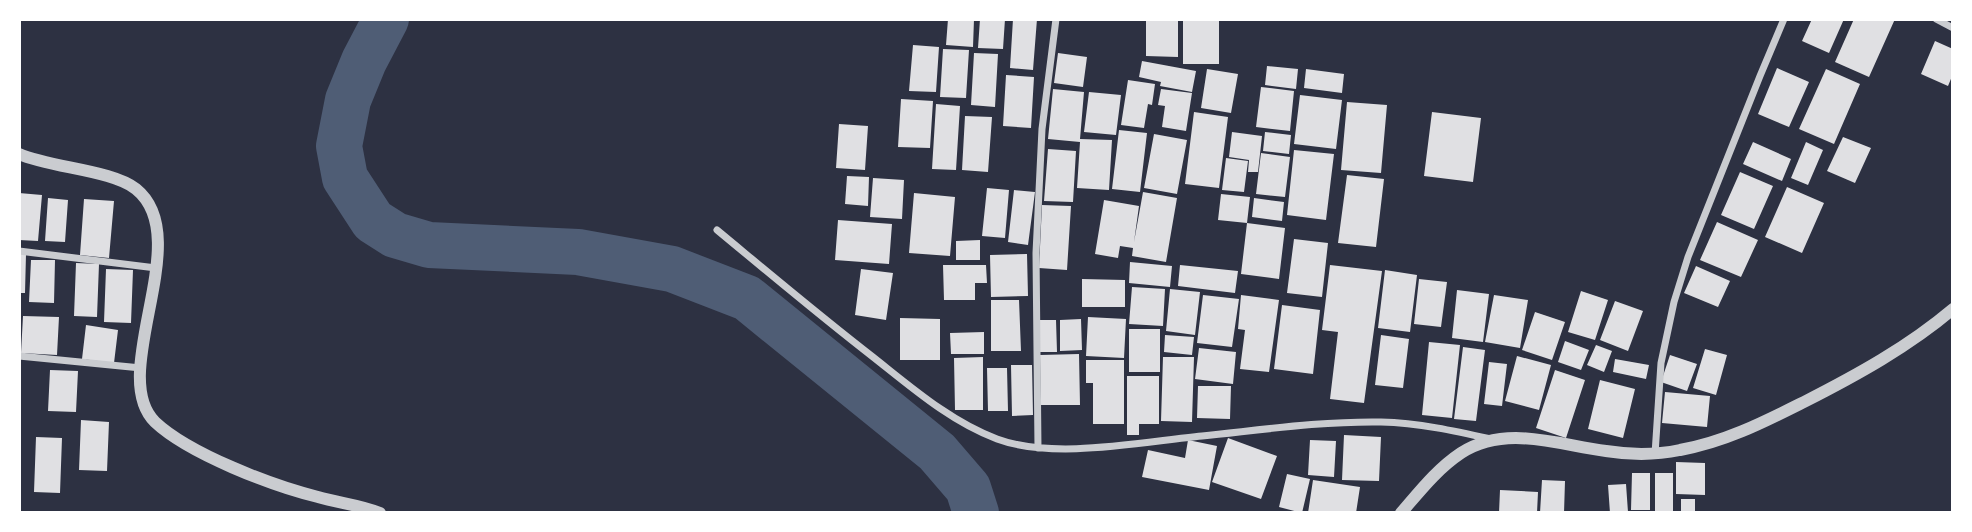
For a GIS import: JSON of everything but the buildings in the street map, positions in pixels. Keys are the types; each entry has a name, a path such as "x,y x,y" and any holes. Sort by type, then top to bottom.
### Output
{"street":[{"path":"1038,448 1035,253 1042,130 1056,19"},
{"path":"1656,454 1661,363 1674,302 1688,257 1784,19"},
{"path":"1936,19 1953,28"},
{"path":"19,154 110,177 134,187 148,202 154,217 157,241 156,268 139,389 145,409 156,423 212,457 266,481 293,491 380,513"},
{"path":"718,230 810,307 938,406 996,439 1038,448 1106,447 1256,430 1382,422 1443,428 1492,439 1519,437 1609,452 1656,454 1716,442 1766,422 1882,361 1953,309"},
{"path":"19,251 156,268"},
{"path":"19,356 141,368"},
{"path":"1401,513 1439,470 1466,450 1492,439"}],"waterway":[{"path":"386,19 348,100 339,146 345,178 373,221 395,235 429,245 578,252 672,269 747,298 937,452 968,488 976,513"}]}
